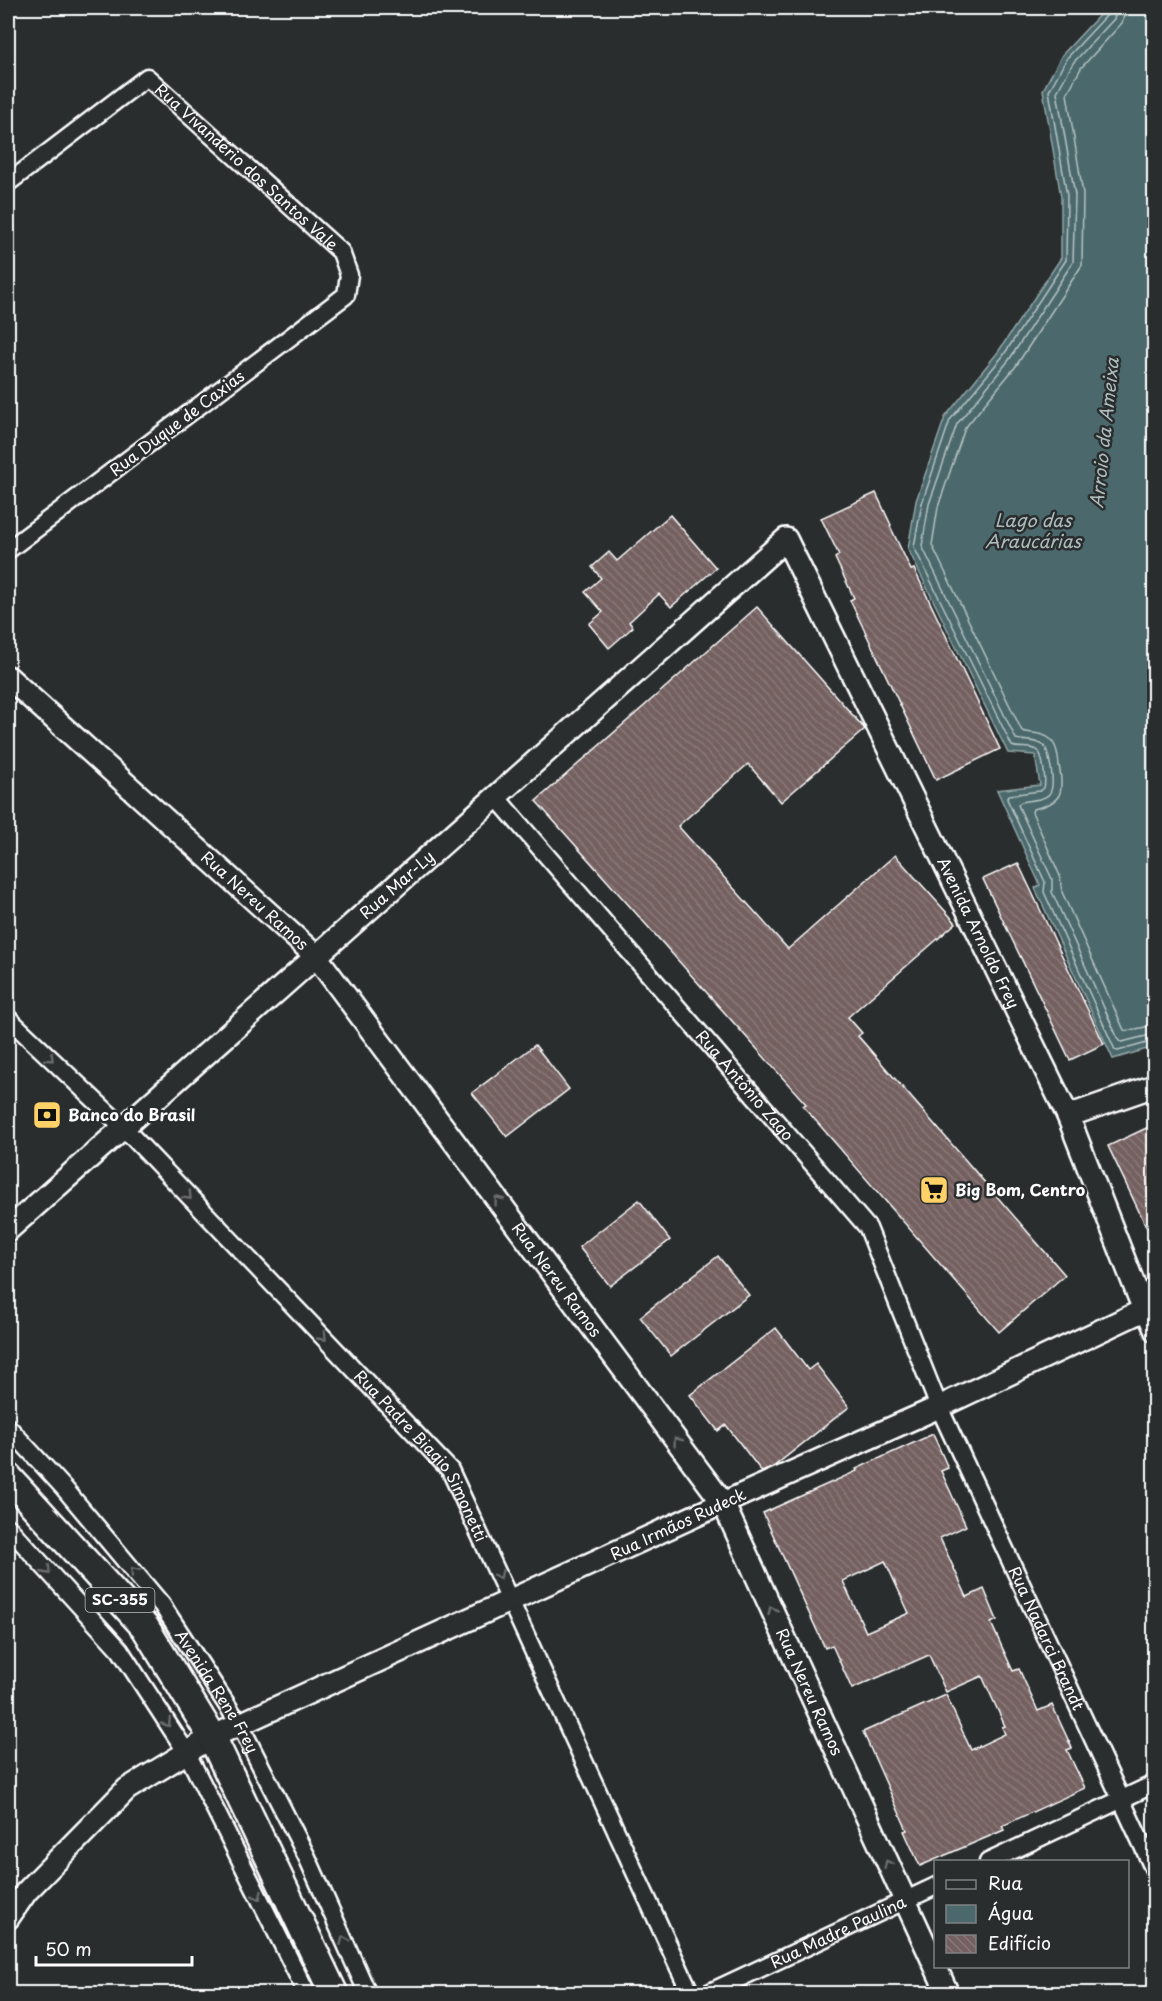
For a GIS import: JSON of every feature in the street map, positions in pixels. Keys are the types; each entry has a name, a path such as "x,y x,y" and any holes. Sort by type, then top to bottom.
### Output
{"main road":[{"name":"Avenida René Frey","path":"8,1478 145,1628 212,1737 334,1994"}],"street":[{"name":"Rua Vivandério dos Santos Vale","path":"8,183 147,77 341,252 349,275 346,295"},
{"name":"Rua Duque de Caxias","path":"8,550 346,295"},
{"name":"Rua Mar-Ly","path":"8,1230 786,539"},
{"name":"Avenida Arnoldo Frey","path":"786,539 1068,1116 1155,1333"},
{"name":"Rua Nereu Ramos","path":"8,677 316,956 723,1503 934,1963"},
{"name":"Rua Antônio Zago","path":"496,797 868,1228 939,1407"},
{"name":"Rua Padre Biagio Simonetti","path":"8,1018 123,1127 450,1470 691,1994"},
{"path":"1068,1116 1155,1086"},
{"name":"Rua Irmãos Rudeck","path":"8,1918 26,1892 127,1790 212,1737 723,1503 939,1407 1144,1310"},
{"name":"Rua Nadarci Brandt","path":"939,1407 1155,1870"},
{"name":"Avenida René Frey","path":"8,1427 64,1488 162,1605 240,1725 307,1857 368,1994"},
{"path":"8,1527 120,1650 187,1753 307,1994"},
{"path":"992,1860 1155,1784"},
{"name":"Rua Madre Paulina","path":"706,1994 934,1887"},
{"name":"Rua Nereu Ramos","path":"936,1968 948,1994"}],"water":[{"name":"Lago das Araucárias","path":"1106,8 1154,8 1154,1047 1113,1059 1035,888 1040,885 997,790 1040,785 1035,755 1008,753 908,549 916,501 945,417 998,352 1061,258 1061,197 1043,90 1062,55"}],"building":[{"path":"876,493 911,570 914,569 1000,749 936,780 850,600 854,598 835,558 839,555 821,518"},
{"path":"670,515 716,568 671,607 659,594 629,622 633,627 609,648 589,624 603,612 585,592 601,578 592,567 609,552 617,561"},
{"path":"757,607 865,729 781,802 748,764 678,826 788,949 895,855 956,923 848,1017 862,1033 858,1036 1065,1275 999,1332 803,1106 806,1104 536,801"},
{"path":"1018,863 1104,1044 1070,1060 983,879"},
{"path":"535,1045 569,1089 507,1137 472,1093"},
{"path":"1155,1124 1155,1245 1108,1146"},
{"path":"639,1200 670,1240 610,1286 579,1247"},
{"path":"718,1256 749,1295 671,1356 640,1317"},
{"path":"776,1328 808,1370 816,1364 849,1407 773,1467 762,1472 726,1425 718,1431 690,1395"},
{"path":"933,1434 948,1468 941,1471 966,1526 940,1538 967,1597 984,1589 997,1620 991,1623 1013,1671 1019,1669 1038,1711 1052,1705 1072,1748 1067,1750 1085,1788 1002,1826 1004,1830 920,1866 904,1831 907,1830 863,1732 946,1695 971,1750 1005,1734 1002,1727 1005,1726 982,1676 946,1692 929,1655 852,1689 832,1645 825,1648 763,1513 857,1471 856,1469","holes":["885,1561 909,1613 866,1632 843,1581"]}],"place":[{"name":"Banco do Brasil","path":"47,1115"},
{"name":"Big Bom, Centro","path":"934,1190"}],"water label":[{"name":"Arroio da Ameixa","path":"1105,433"}]}
